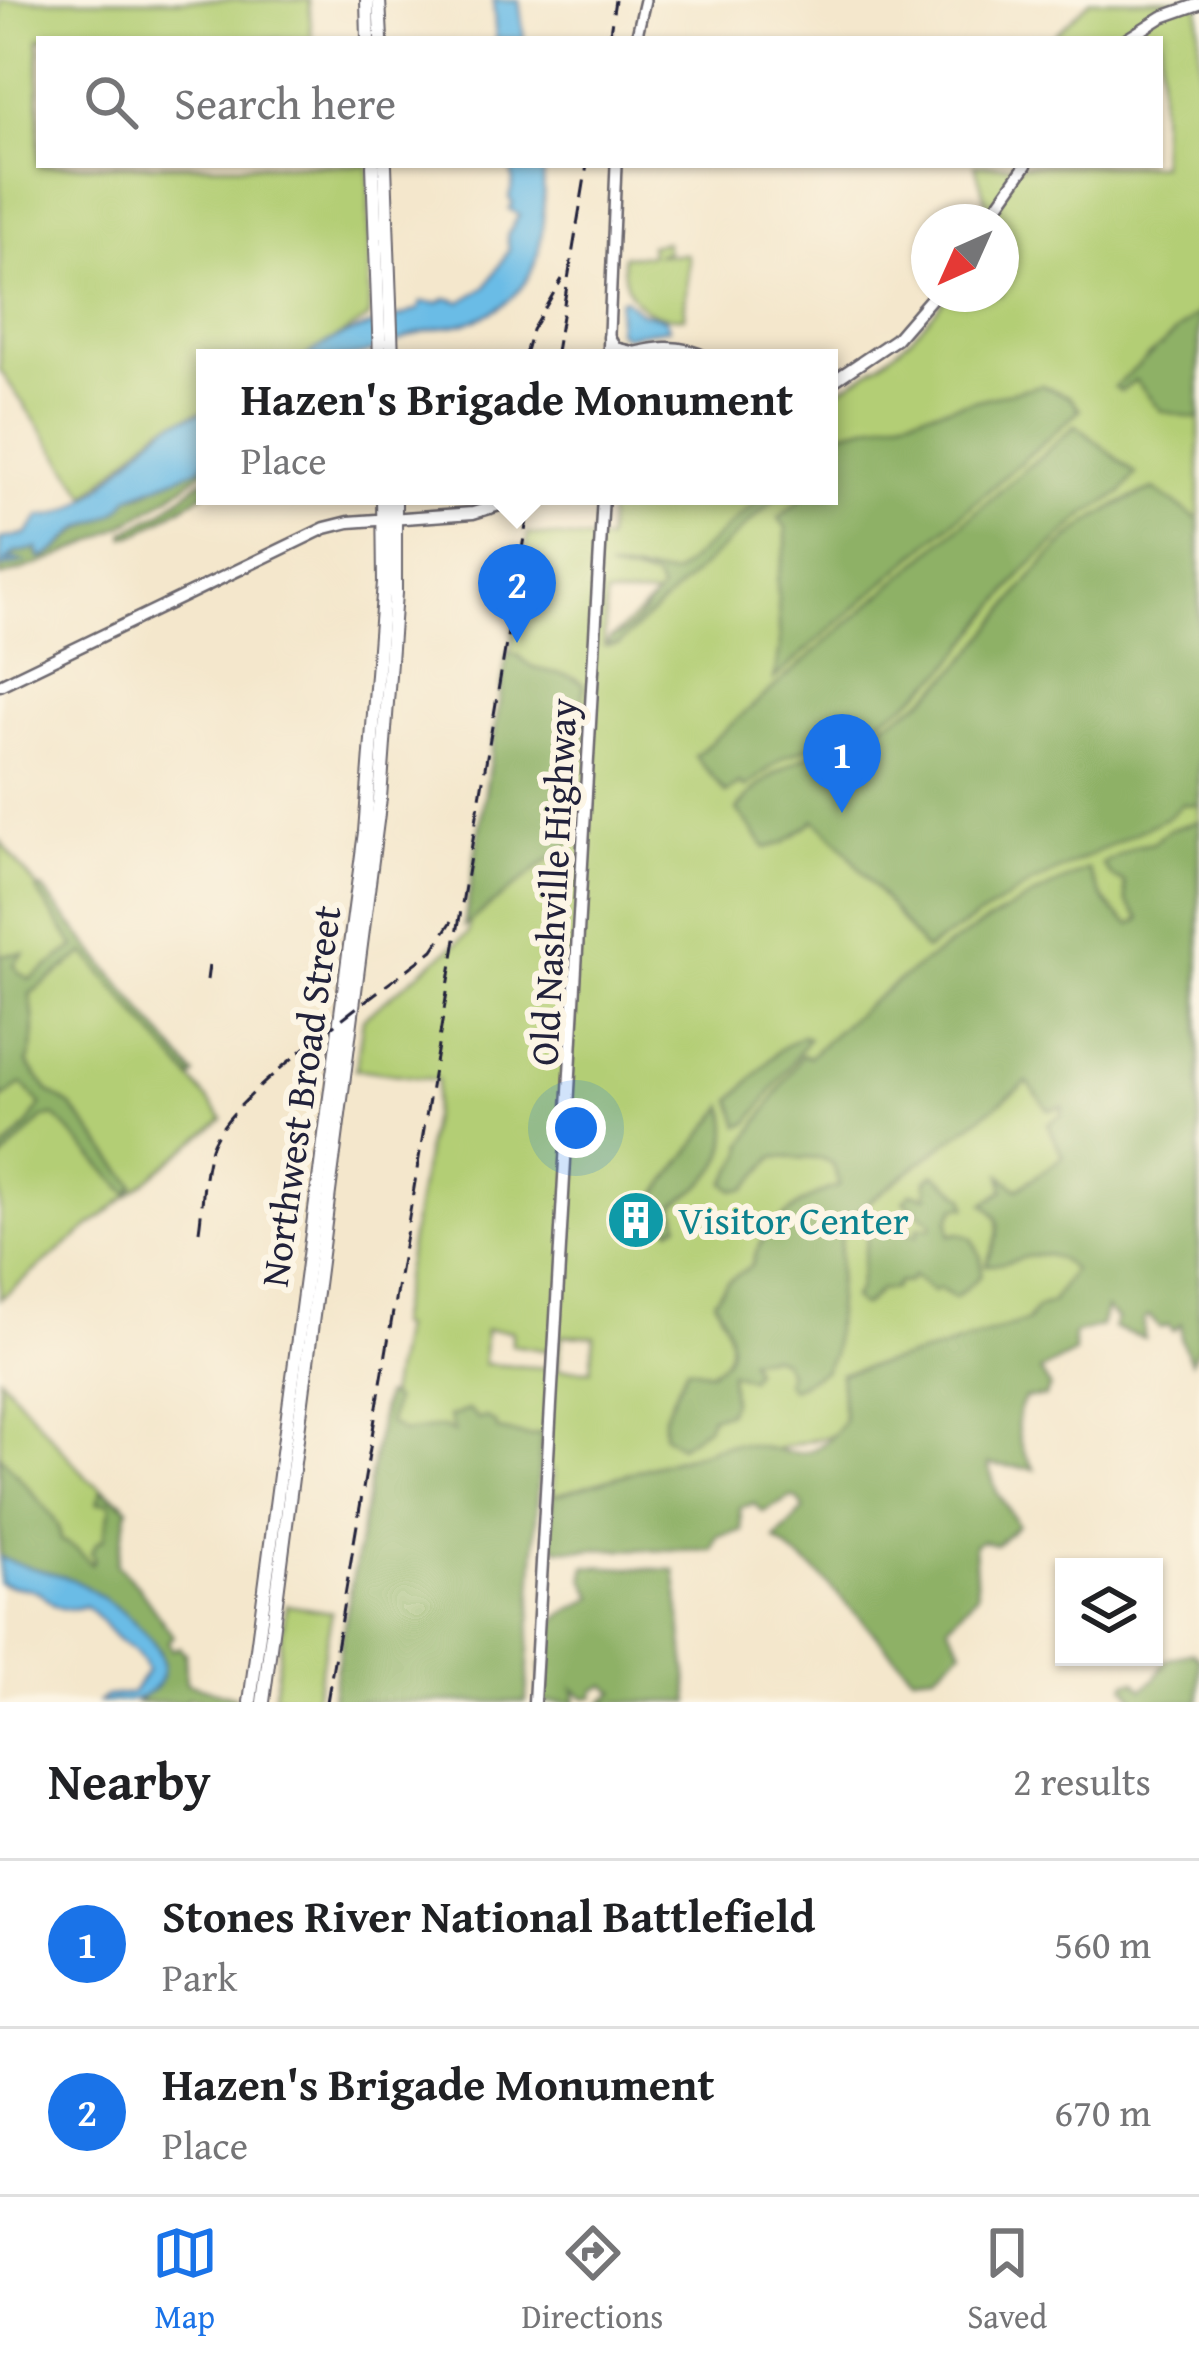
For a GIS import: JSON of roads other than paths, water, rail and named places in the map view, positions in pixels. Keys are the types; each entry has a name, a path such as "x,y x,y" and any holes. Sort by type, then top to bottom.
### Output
{"main road":[{"path":"367,0 368,36"},
{"path":"380,0 381,36"},
{"path":"1132,36 1162,17 1199,4"},
{"path":"373,168 391,349"},
{"path":"381,349 386,168"},
{"path":"999,204 1024,168"},
{"path":"838,378 896,339 919,312"},
{"path":"609,337 621,349"},
{"path":"651,349 688,349"},
{"name":"Northwest Broad Street","path":"385,505 389,518"},
{"name":"Northwest Broad Street","path":"263,1702 271,1592 374,798 393,505"},
{"path":"0,685 325,528 389,518 448,517 503,505"},
{"name":"Old Nashville Highway","path":"534,1702 602,505"},
{"name":"Northwest Broad Street","path":"250,1702 271,1592"}],"street":[{"path":"637,36 644,0"},
{"path":"610,349 616,168"}],"water":[{"path":"493,0 519,0 524,36 496,36"},
{"path":"511,168 545,168 541,240 527,279 514,296 472,321 418,333 380,349 317,349 419,309 421,302 447,298 461,302 486,287 509,250 507,235 519,215 509,209"},
{"path":"623,298 640,312 666,319 669,328 624,336 617,330"},
{"path":"196,415 196,470 129,497 114,514 80,529 47,555 40,558 38,548 15,553 4,563 23,562 0,568 0,539 27,534 40,516 57,514 90,497 148,440"},
{"path":"0,1557 72,1579 121,1611 157,1649 162,1662 158,1684 136,1699 99,1702 131,1693 147,1672 142,1659 85,1606 64,1609 36,1591 0,1583"}],"railway":[{"path":"609,36 615,0"},
{"path":"556,349 587,168"},
{"path":"527,349 532,330 562,279"},
{"path":"327,1702 529,505"},
{"path":"199,1231 208,1158 223,1126 275,1073 433,950 452,921"},
{"path":"207,980 209,965"}],"place":[{"name":"Hazen's Brigade Monument","path":"517,643"},
{"name":"Stones River National Battlefield","path":"842,813"},
{"name":"Visitor Center","path":"636,1220"}]}
